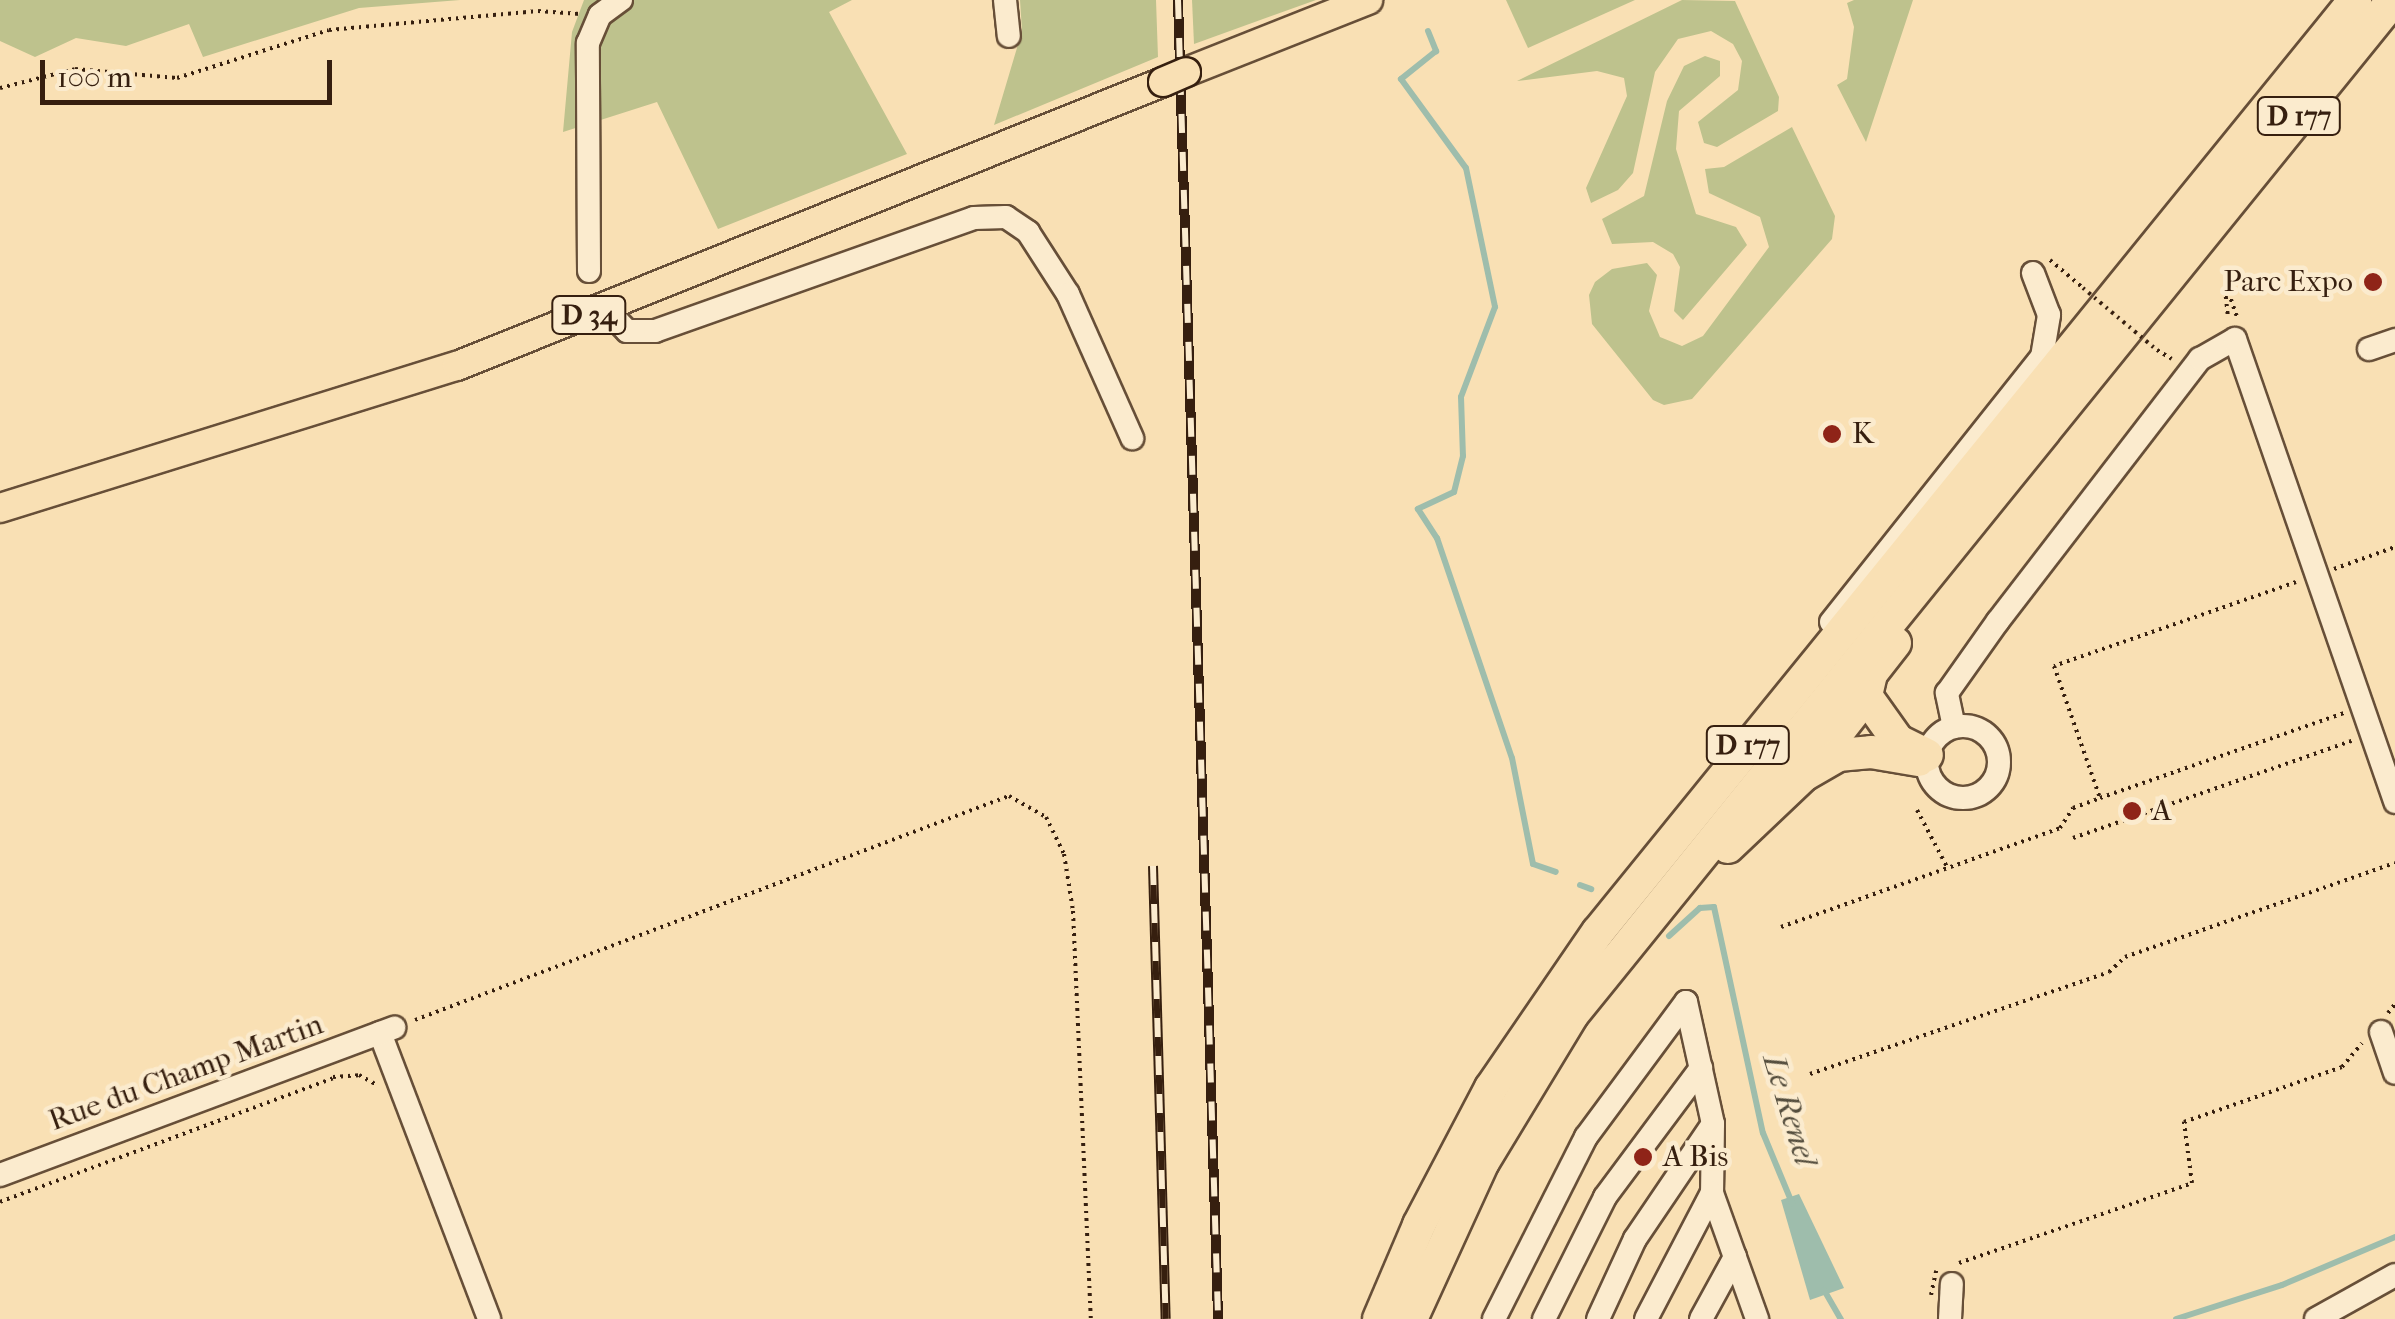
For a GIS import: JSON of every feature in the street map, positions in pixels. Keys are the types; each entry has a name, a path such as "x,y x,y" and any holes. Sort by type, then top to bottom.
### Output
{"highway":[{"path":"1530,1079 1741,832 1804,775 1866,696 1871,674 2193,222 2343,0"},
{"name":"D 177","path":"1410,1319 1474,1178 1530,1079 1618,954 2193,222 2355,0"},
{"name":"D 177","path":"1379,1319 1452,1158 1530,1026 1729,769 2193,222 2393,0"},
{"path":"2193,222 2395,14"},
{"path":"1866,696 1898,742 1927,758"},
{"path":"1804,775 1848,752 1927,758"}],"main road":[{"name":"D 34","path":"0,508 457,366 1368,0"}],"street":[{"path":"588,272 586,59 600,15 620,0"},
{"path":"1005,0 1010,36"},
{"path":"605,308 627,331 656,330 974,218 1006,217 1028,232 1068,294 1132,438"},
{"path":"1729,769 1864,576 2042,357 2048,315 2040,265"},
{"path":"1954,727 1946,694 1998,622 2200,360 2235,339 2395,802"},
{"path":"2369,349 2395,340"},
{"path":"1954,727 1976,728 1998,751 1998,772 1987,790 1968,798 1947,795 1932,782 1927,758 1936,737 1954,727"},
{"path":"1494,1319 1586,1137 1686,1002 1712,1124 1712,1193 1753,1315"},
{"path":"387,1031 490,1319"},
{"name":"Rue du Champ Martin","path":"0,1175 387,1031"},
{"path":"2375,1033 2395,1073"},
{"path":"1544,1319 1604,1198 1702,1068"},
{"path":"1598,1319 1635,1239 1712,1124"},
{"path":"1646,1319 1712,1193"},
{"path":"1700,1319 1735,1257"},
{"path":"2322,1317 2395,1276"}],"path":[{"path":"0,88 74,68 177,78 328,30 538,11 600,15"},
{"path":"2040,265 2172,360 2181,346"},
{"path":"2226,284 2222,300 2235,339"},
{"path":"2100,798 2054,666 2395,547"},
{"path":"1781,927 2060,828 2073,808 2363,706"},
{"path":"2073,838 2372,734"},
{"path":"387,1031 1010,796 1046,817 1064,854 1073,911 1091,1319"},
{"path":"1917,810 1948,869"},
{"path":"1810,1074 2109,972 2125,958 2395,863"},
{"path":"1951,1301 1927,1294 1932,1273 2192,1183 2184,1122 2342,1066 2375,1033 2395,1004"},
{"path":"325,1054 334,1078"},
{"path":"0,1202 334,1078 358,1075 379,1086"}],"green space":[{"path":"0,0 460,0 359,8 203,57 189,24 126,46 76,38 35,57 0,41"},
{"path":"584,0 852,0 829,12 907,154 718,229 657,102 563,132 572,32"},
{"path":"1020,0 1156,0 1158,57 994,125 1022,31"},
{"path":"1192,0 1316,0 1194,44"},
{"path":"1506,0 1635,0 1528,48"},
{"path":"1682,0 1735,1 1779,97 1778,111 1717,147 1704,143 1698,122 1738,90 1742,61 1733,44 1711,31 1678,39 1655,72 1633,173 1618,190 1591,203 1586,188 1627,96 1624,78 1597,71 1517,81"},
{"path":"1913,0 1866,142 1837,85 1847,79 1854,27 1847,3"},
{"path":"1705,56 1720,61 1720,76 1679,111 1676,149 1696,214 1736,227 1747,245 1683,320 1674,311 1680,267 1673,254 1653,242 1612,244 1602,219 1644,196 1667,101 1684,66"},
{"path":"1792,127 1835,216 1832,239 1692,399 1664,405 1653,400 1592,324 1589,295 1595,282 1612,269 1647,263 1657,275 1649,311 1660,337 1682,346 1703,336 1769,247 1760,217 1709,193 1705,169 1724,167"}],"shaded area":[{"path":"1799,1194 1844,1288 1810,1300 1781,1200"}],"waterway":[{"path":"1428,31 1436,51 1401,79 1466,168 1495,307 1461,397 1463,456 1454,492 1418,509 1437,538 1512,758 1533,864 1556,872"},
{"path":"1580,885 1591,889"},
{"name":"Le Renel","path":"1669,936 1700,908 1714,907 1763,1133 1792,1203"},
{"name":"Le Renel","path":"2176,1319 2282,1285 2395,1237"},
{"name":"Le Renel","path":"1824,1290 1841,1319"}],"railway":[{"path":"1178,0 1218,1319"},
{"path":"1153,866 1166,1319"}],"place":[{"name":"Parc Expo","path":"2373,282"},
{"name":"K","path":"1832,434"},
{"name":"A","path":"2132,811"},
{"name":"A Bis","path":"1643,1157"}]}
